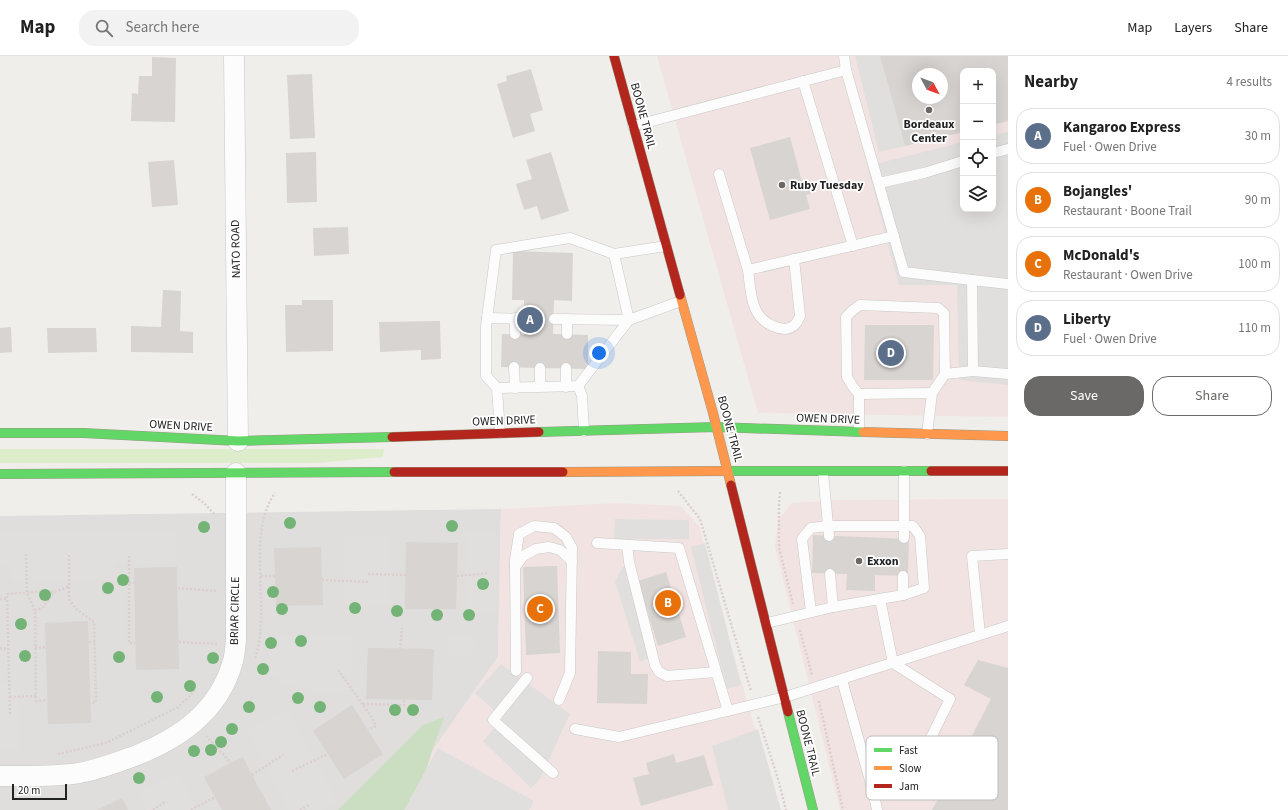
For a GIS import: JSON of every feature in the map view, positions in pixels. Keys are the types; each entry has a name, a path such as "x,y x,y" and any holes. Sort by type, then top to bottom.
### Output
{"main road":[{"name":"BOONE TRAIL","path":"614,56 728,471 813,810"},
{"name":"OWEN DRIVE","path":"0,433 83,433 238,441 716,427 1008,436"},
{"path":"0,474 728,471 1008,472"}],"street":[{"name":"NATO ROAD","path":"234,56 238,441"},
{"name":"BRIAR CIRCLE","path":"0,776 50,775 79,772 112,764 147,751 177,736 197,721 214,702 224,684 233,660 236,640 236,473"}],"lane":[{"path":"844,56 846,70 904,272 1008,284"},
{"path":"633,126 846,70"},
{"path":"803,81 853,246"},
{"path":"996,152 1008,149"},
{"path":"879,183 924,173 960,162"},
{"path":"719,174 748,270 753,305 760,318 768,324 781,329 789,329 797,323 800,316 794,259"},
{"path":"748,270 894,236"},
{"path":"500,433 497,388 486,376 487,318 496,250 570,238 614,254 666,246"},
{"path":"614,254 629,320"},
{"path":"972,280 973,371"},
{"path":"554,319 629,320 681,301"},
{"path":"859,432 859,394 847,378 846,317 860,305 938,308 944,313 945,374 932,393 927,434"},
{"path":"487,318 520,318 515,334"},
{"path":"567,334 568,319"},
{"path":"497,388 578,386 629,320"},
{"path":"514,367 515,388"},
{"path":"540,368 540,386"},
{"path":"566,368 566,387"},
{"path":"945,374 973,371 1008,374"},
{"path":"578,386 582,396 584,431"},
{"path":"859,394 932,393"},
{"path":"904,471 904,538"},
{"path":"823,472 828,531"},
{"path":"516,671 515,567 519,534 534,526 554,528 566,537 572,548 570,673 559,700"},
{"path":"767,623 833,607 903,595 924,588 920,536 913,526 828,531 811,528 802,539 811,612"},
{"path":"597,543 679,548 728,711"},
{"path":"627,545 629,562 655,665 659,672 667,676 716,672"},
{"path":"515,567 523,556 536,548 549,547 560,550 572,561"},
{"path":"980,634 972,556 1008,554"},
{"path":"830,574 833,607"},
{"path":"903,576 903,595"},
{"path":"880,599 893,663 950,699 932,736"},
{"path":"575,729 619,737 785,698 1008,626"},
{"path":"527,678 493,720 552,773"},
{"path":"842,680 866,766"},
{"path":"875,800 877,810"}],"path":[{"path":"781,485 779,505 779,547 816,688 843,810"},
{"path":"254,659 257,652 260,630 262,527 270,501 277,490"},
{"path":"678,491 700,519 786,810"},
{"path":"191,494 215,513 217,518"},
{"path":"26,554 27,593 34,611 36,701 47,700"},
{"path":"69,555 69,599 75,608 94,622 96,702 90,703"},
{"path":"130,556 129,643 135,643"},
{"path":"457,576 488,573"},
{"path":"368,574 406,575"},
{"path":"261,576 275,576"},
{"path":"322,580 368,582"},
{"path":"129,583 134,583"},
{"path":"10,714 7,594 49,591 54,592 68,587"},
{"path":"178,588 224,591"},
{"path":"34,611 42,608 54,592"},
{"path":"0,599 7,599"},
{"path":"400,649 402,628"},
{"path":"89,642 95,642"},
{"path":"179,642 222,644"},
{"path":"0,648 8,649"},
{"path":"35,648 46,648"},
{"path":"338,670 371,716 376,726 368,730"},
{"path":"52,755 106,743 178,707 200,686"},
{"path":"10,698 36,696"},
{"path":"362,704 404,705 404,700"},
{"path":"203,733 231,763"},
{"path":"292,771 328,754"},
{"path":"252,775 283,755"},
{"path":"191,810 215,797"},
{"path":"153,810 166,801"},
{"path":"300,810 309,805"}],"shaded area":[{"name":"Bordeaux Center","path":"657,56 1008,56 1008,417 758,413"},
{"path":"855,56 880,56 905,146 879,152"},
{"path":"1008,132 1008,385 959,380 957,285 899,285 867,166 960,143 960,212 996,212 996,134"},
{"path":"1008,499 1008,810 840,810 775,547 778,520 792,503 839,500"},
{"path":"617,503 681,506 699,526 729,639 779,810 385,810 436,746 498,657 501,509"},
{"path":"501,509 498,657 436,746 385,810 0,810 0,516"},
{"path":"615,519 689,520 689,539 614,539"},
{"path":"176,531 176,562 115,563 115,580 10,582 9,563 0,563 0,534"},
{"path":"465,534 497,534 497,612 465,612"},
{"path":"344,536 391,536 391,606 344,606"},
{"path":"705,543 741,685 727,689 691,547"},
{"path":"624,565 652,656 640,662 615,581"},
{"path":"267,636 352,636 351,695 292,687 269,674"},
{"path":"448,638 473,638 473,655 448,655"},
{"path":"501,664 570,714 540,779 531,788 483,741 503,718 475,693"},
{"path":"0,685 19,685 19,748 0,748"},
{"path":"287,709 338,802 324,810 289,810 246,731"},
{"path":"758,729 781,810 728,810 712,746"},
{"path":"438,748 534,801 529,810 404,810"},
{"path":"178,772 197,810 146,810 137,793"}],"green space":[{"path":"0,449 384,449 383,457 317,463 0,463"},
{"path":"444,717 425,777 422,801 423,810 338,810 423,725"}],"building":[{"name":"Bordeaux Center","path":"880,56 1008,56 1008,121 996,124 996,68 960,68 960,133 905,146"},
{"path":"152,57 176,58 175,122 131,121 132,93 138,94 139,76 152,76"},
{"path":"531,69 543,110 530,114 535,131 513,138 497,84 507,81 506,76"},
{"path":"312,74 315,138 290,139 287,75"},
{"path":"790,137 802,182 807,181 811,194 806,195 810,209 770,220 750,148"},
{"path":"316,152 317,202 287,203 286,153"},
{"path":"551,152 569,211 541,220 537,206 524,210 516,184 532,179 526,160"},
{"path":"174,160 178,205 152,207 148,162"},
{"path":"348,227 349,254 314,256 313,228"},
{"path":"513,251 573,253 572,301 554,300 553,334 588,335 588,369 501,367 502,334 524,335 524,300 512,300"},
{"path":"163,290 181,291 180,331 193,332 193,353 131,352 131,326 161,327"},
{"path":"302,300 333,300 333,351 286,352 285,305 302,305"},
{"path":"440,321 441,359 421,360 421,350 380,352 379,322"},
{"path":"865,325 934,325 933,380 864,380"},
{"path":"11,327 12,352 0,353 0,328"},
{"path":"47,328 96,328 97,352 48,353"},
{"path":"813,535 909,539 908,576 875,575 875,591 846,590 847,574 812,573"},
{"path":"406,542 458,543 456,609 405,609"},
{"path":"321,547 323,605 276,606 274,548"},
{"path":"557,566 560,653 526,655 523,567"},
{"path":"177,567 179,669 136,670 134,568"},
{"path":"666,572 686,637 658,646 638,581"},
{"path":"88,621 91,723 48,724 45,623"},
{"path":"368,648 434,649 432,700 366,699"},
{"path":"598,651 631,652 631,674 648,674 647,704 597,703"},
{"path":"978,660 1008,668 1008,810 932,810 937,800 998,800 998,736 972,736 991,699 964,685"},
{"path":"352,705 383,754 344,779 313,731"},
{"path":"674,754 676,763 704,755 713,785 641,806 633,778 649,774 646,763"},
{"path":"243,757 271,810 222,810 204,777"},
{"path":"122,798 128,810 97,810"}],"traffic: fast":[{"path":"539,432 716,427 863,432"},
{"path":"0,433 83,433 238,441 392,437"},
{"path":"728,471 931,471"},
{"path":"0,474 394,472"},
{"path":"788,712 813,810"}],"traffic: slow":[{"path":"680,295 713,413 731,485"},
{"path":"863,432 1008,436"},
{"path":"563,472 728,471"}],"traffic: jam":[{"path":"614,56 680,295"},
{"path":"392,437 539,432"},
{"path":"931,471 1008,471"},
{"path":"394,472 563,472"},
{"path":"731,485 788,712"}],"place":[{"name":"Bordeaux Center","path":"929,110"},
{"name":"Ruby Tuesday","path":"782,185"},
{"name":"Kangaroo Express","path":"530,320"},
{"name":"Liberty","path":"891,353"},
{"name":"Exxon","path":"859,561"},
{"name":"Bojangles'","path":"668,603"},
{"name":"McDonald's","path":"540,609"}]}
